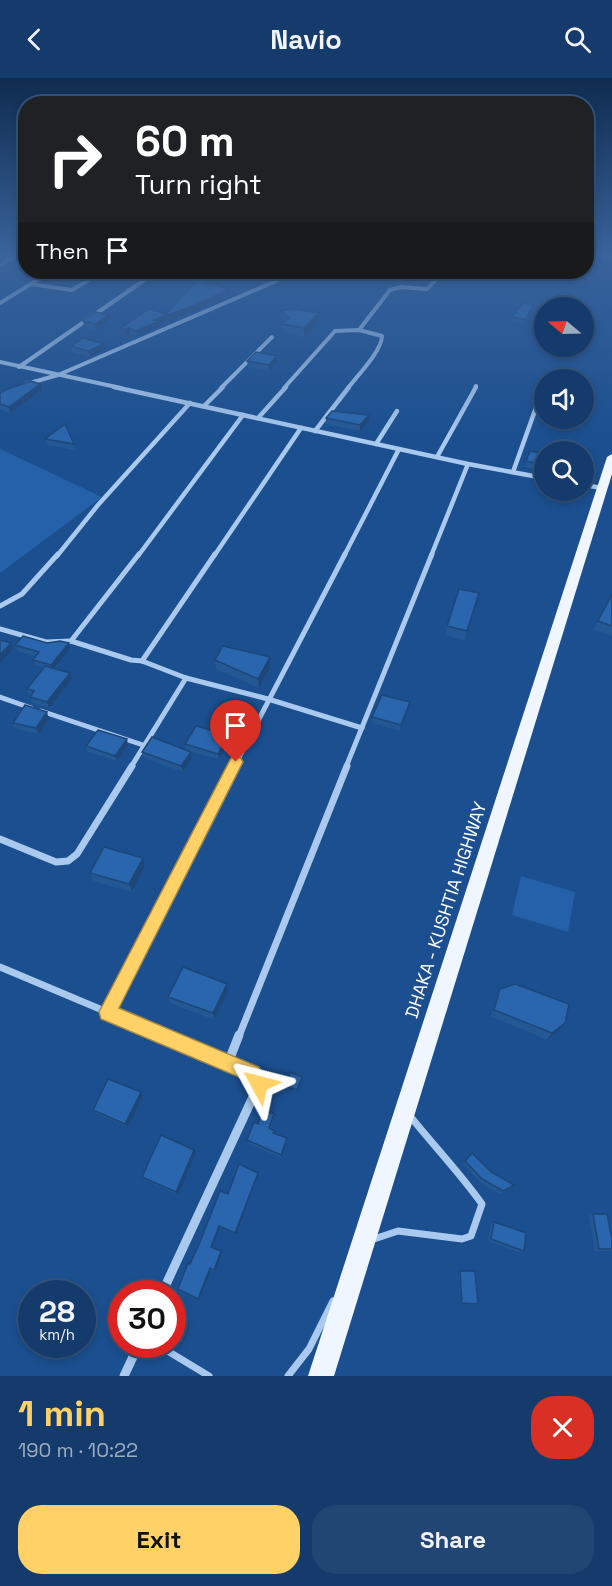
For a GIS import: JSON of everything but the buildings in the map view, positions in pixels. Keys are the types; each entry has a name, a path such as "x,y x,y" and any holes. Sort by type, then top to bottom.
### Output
{"main road":[{"name":"DHAKA - KUSHTIA HIGHWAY","path":"321,1376 612,457"}],"street":[{"path":"19,366 91,317"},
{"path":"20,386 58,375 194,317"},
{"path":"359,330 369,317"},
{"path":"258,418 335,331 359,330 382,336 382,341 315,431"},
{"path":"204,406 272,337"},
{"path":"0,362 468,464 534,476"},
{"path":"437,457 476,386"},
{"path":"0,606 22,594 51,563 98,505 190,404"},
{"path":"376,444 397,411"},
{"path":"513,472 534,413"},
{"path":"71,641 166,520 243,415"},
{"path":"142,661 301,428"},
{"path":"108,1012 399,449"},
{"path":"228,1063 468,464"},
{"path":"594,487 602,488"},
{"path":"0,628 46,642 71,641 131,660 142,661 186,678 268,699 362,728"},
{"path":"0,839 56,862 65,863 72,860 186,678"},
{"path":"0,697 143,745"},
{"path":"0,967 252,1073 259,1084 168,1280"},
{"path":"124,1376 132,1358"}],"lane":[{"path":"342,1284 364,1242 398,1231 462,1239 471,1236 476,1223 482,1204 468,1184 445,1160 405,1110"},
{"path":"288,1376 309,1349 337,1294"},
{"path":"179,1358 209,1376"}],"shaded area":[{"path":"0,449 102,497 0,573"},
{"path":"521,876 575,892 568,932 512,915"}],"route":[{"path":"236,762 108,1012 252,1073 259,1084"}]}
